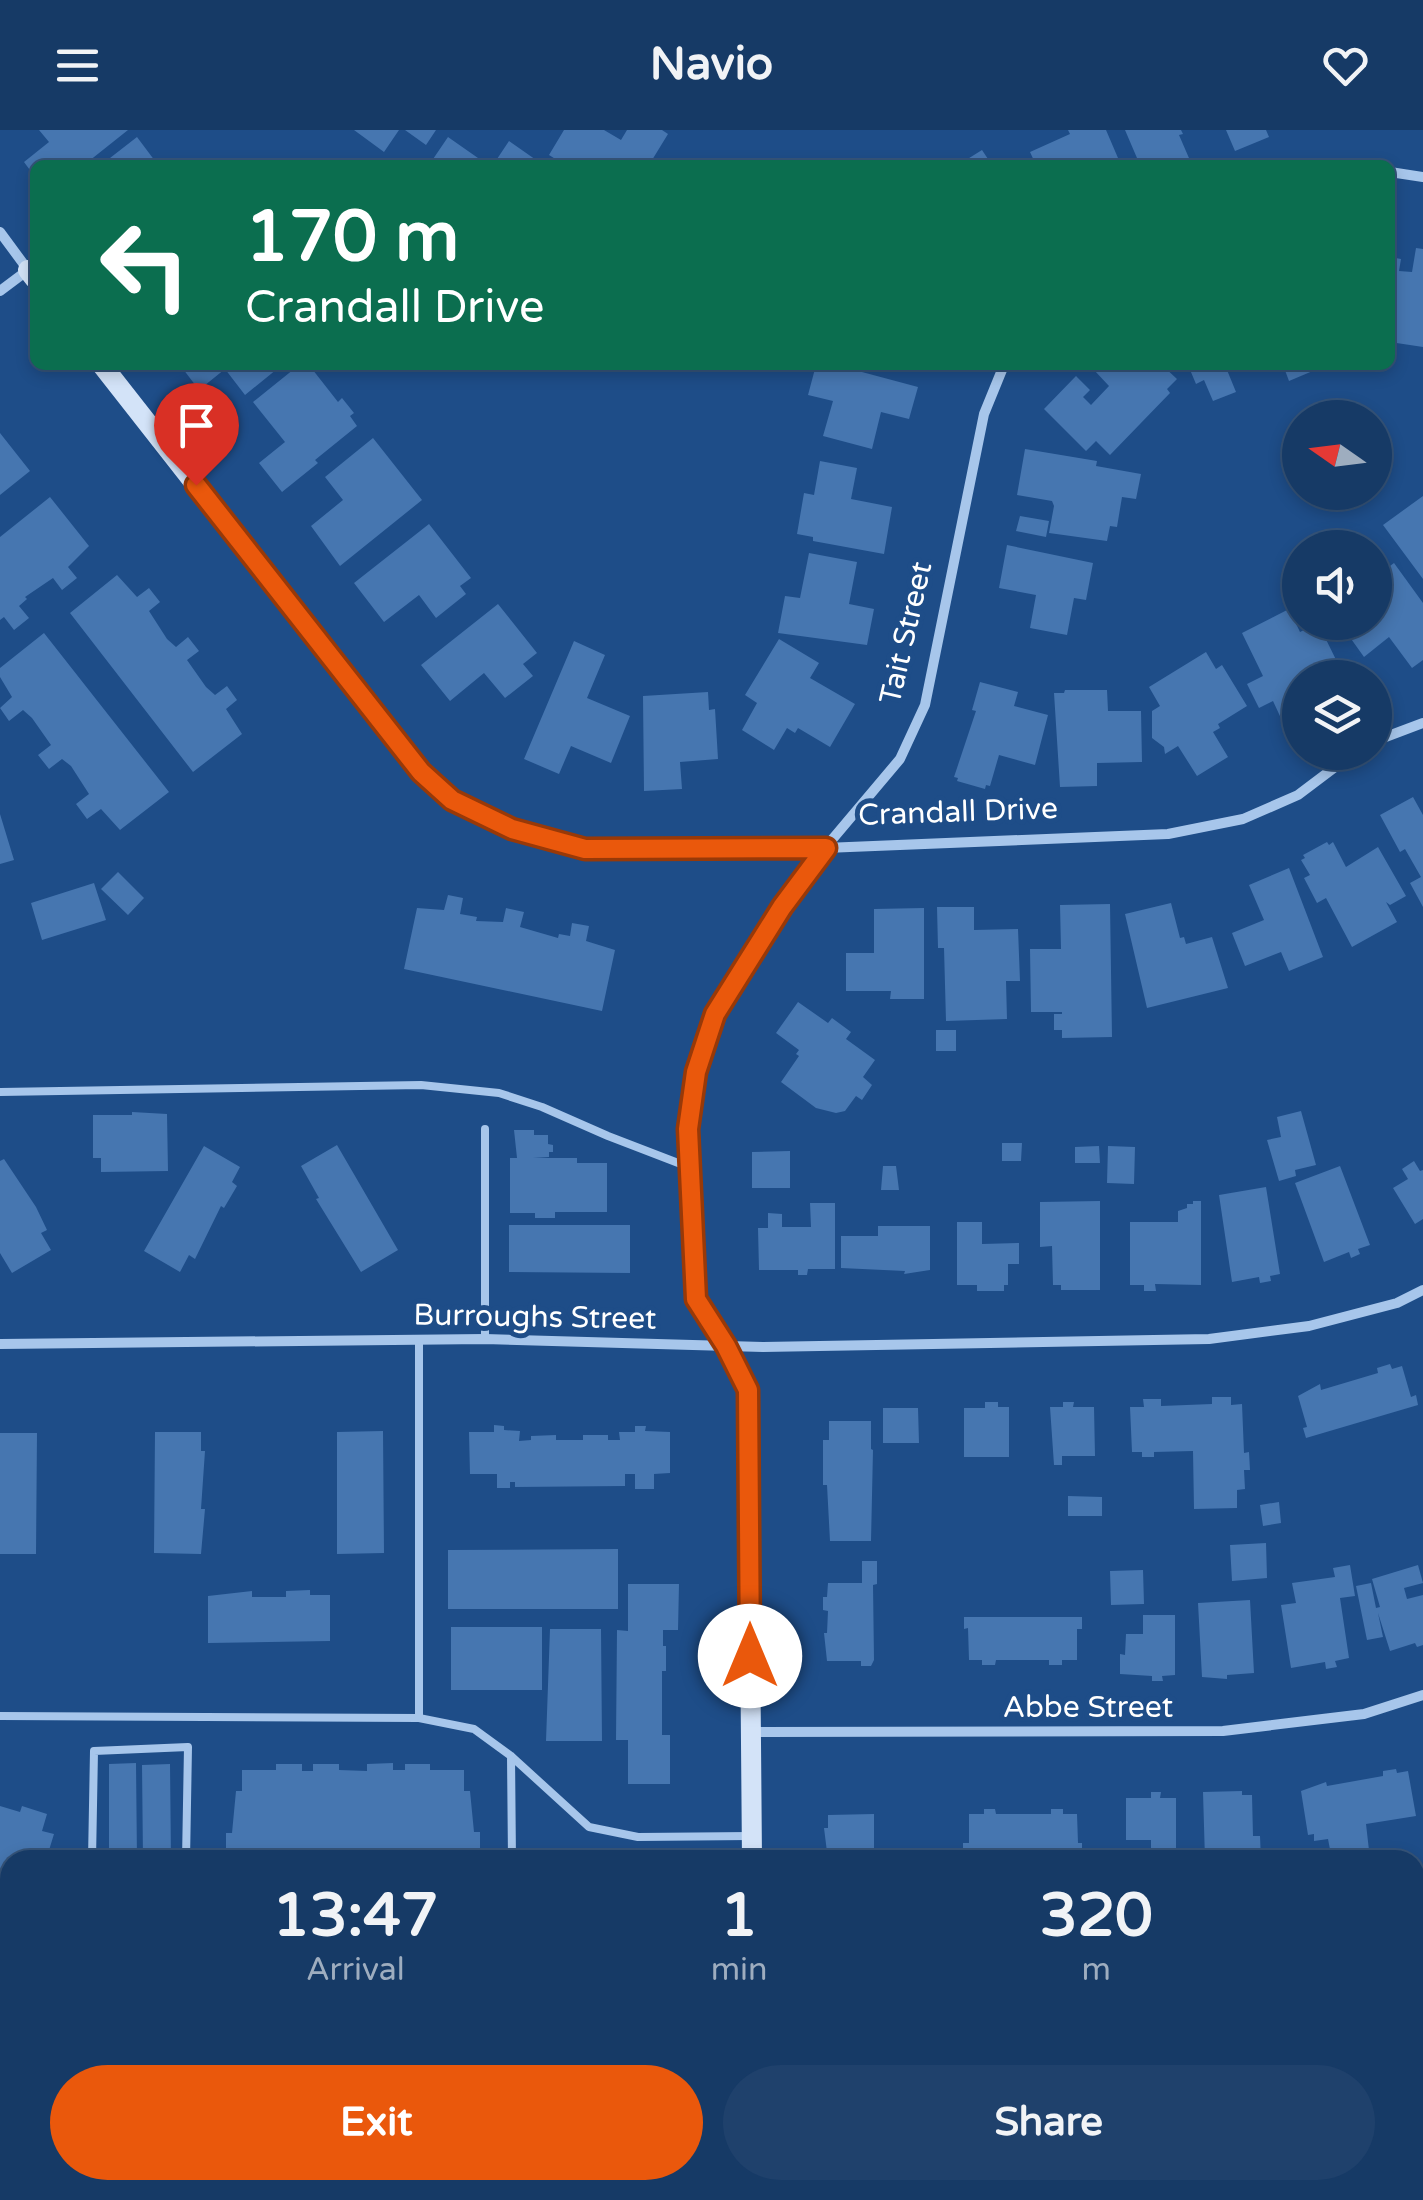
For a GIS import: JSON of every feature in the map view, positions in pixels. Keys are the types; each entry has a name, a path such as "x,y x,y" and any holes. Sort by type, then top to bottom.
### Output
{"street":[{"path":"1395,173 1423,177"},
{"path":"0,232 30,272"},
{"path":"0,291 30,276"},
{"name":"Crandall Drive","path":"106,370 421,772 452,800 512,829 585,849 826,848 1168,834 1243,819 1298,795 1331,770"},
{"name":"Tait Street","path":"752,1850 748,1390 696,1299 688,1129 696,1072 715,1014 782,907 900,760 925,705 984,414 1002,370"},
{"path":"1392,734 1423,723"},
{"name":"Burroughs Street","path":"0,1344 485,1340 726,1346 1209,1339 1308,1326 1397,1302 1423,1290"},
{"name":"Abbe Street","path":"750,1732 1223,1732 1364,1714 1423,1695"}],"lane":[{"path":"0,1092 421,1086 499,1093 688,1166"},
{"path":"485,1129 485,1340"},
{"path":"419,1340 419,1718"},
{"path":"0,1716 419,1718 474,1729 589,1827 638,1837 751,1836"},
{"path":"92,1850 94,1751 188,1747 186,1850"},
{"path":"510,1756 512,1850"}],"building":[{"path":"39,130 128,130 90,160 30,160 30,170 24,162 49,142"},
{"path":"354,130 399,130 384,152"},
{"path":"405,130 436,130 426,145"},
{"path":"564,130 604,130 621,140 627,130 662,130 668,134 652,160 557,160 549,155"},
{"path":"1068,130 1106,130 1119,160 1034,160 1030,152 1070,134"},
{"path":"1125,130 1181,130 1183,134 1179,135 1190,160 1138,160"},
{"path":"1226,130 1266,130 1269,137 1235,151"},
{"path":"137,137 154,160 107,160"},
{"path":"448,137 481,160 432,160"},
{"path":"509,141 536,160 496,160"},
{"path":"982,150 989,160 966,160"},
{"path":"1416,248 1423,249 1423,347 1395,343 1395,258 1401,259 1399,271 1412,272"},
{"path":"184,370 224,370 199,390"},
{"path":"226,370 276,370 245,395"},
{"path":"293,370 313,370 338,402 342,398 354,413 350,416 357,426 282,492 259,463 285,442 253,402"},
{"path":"815,370 854,370 918,387 909,419 881,412 872,449 823,436 833,401 808,395"},
{"path":"1094,370 1167,370 1177,379 1167,389 1170,393 1110,455 1096,441 1086,451 1044,409 1076,376 1090,390 1083,397 1091,405 1109,386"},
{"path":"1190,370 1227,370 1236,392 1213,401 1204,380 1196,384"},
{"path":"1285,370 1315,370 1289,381"},
{"path":"0,433 30,471 0,495"},
{"path":"373,438 422,500 340,566 311,526 343,500 325,477"},
{"path":"1025,449 1097,461 1096,466 1141,474 1136,499 1122,497 1117,527 1110,526 1107,541 1049,533 1052,501 1017,495"},
{"path":"820,461 857,468 851,499 892,507 884,554 813,541 813,537 797,534 804,493 814,495"},
{"path":"1423,496 1423,579 1392,537 1392,530 1383,525"},
{"path":"50,497 89,546 68,567 77,578 62,590 53,578 25,597 19,606 29,618 14,630 4,617 0,620 0,537"},
{"path":"1020,516 1049,521 1046,537 1016,531"},
{"path":"429,524 471,578 460,586 466,594 436,618 419,595 384,622 354,583"},
{"path":"1007,545 1093,563 1086,600 1074,598 1067,635 1030,628 1036,595 999,588"},
{"path":"809,553 857,562 849,604 874,609 867,645 778,633 785,596 800,598"},
{"path":"1392,564 1423,603 1423,660 1412,668 1391,640"},
{"path":"117,575 137,597 149,588 160,602 149,611 167,639 176,647 188,637 199,651 187,660 206,687 215,695 227,686 237,700 226,709 242,734 193,772 70,613"},
{"path":"498,604 537,653 523,664 533,676 505,698 484,673 450,701 421,665"},
{"path":"1282,613 1282,640 1326,640 1336,660 1282,660 1282,720 1273,701 1259,708 1247,684 1263,676 1242,633"},
{"path":"44,633 169,792 120,830 101,809 87,819 76,804 89,794 71,766 62,759 49,769 38,755 51,745 32,718 23,710 9,721 0,708 12,697 0,677 0,668"},
{"path":"779,639 819,663 810,678 855,704 830,747 798,728 795,733 787,728 774,750 742,730 757,703 745,695"},
{"path":"1352,640 1385,640 1364,657"},
{"path":"574,641 605,655 587,698 630,716 611,763 571,746 559,774 524,759"},
{"path":"1206,652 1216,669 1222,665 1247,706 1218,724 1220,728 1213,732 1228,757 1197,776 1178,746 1165,754 1164,747 1152,738 1152,711 1160,706 1149,687"},
{"path":"980,682 1018,692 1014,706 1048,715 1035,765 999,755 990,786 985,789 954,777 976,711 972,710"},
{"path":"1107,690 1108,711 1141,711 1142,762 1097,763 1097,786 1060,787 1054,693"},
{"path":"708,692 709,710 715,709 718,759 680,762 682,789 644,791 643,696"},
{"path":"1413,797 1423,815 1423,907 1410,883 1421,877 1405,849 1400,852 1380,815"},
{"path":"0,814 14,860 0,864"},
{"path":"1333,842 1346,867 1378,847 1406,896 1390,905 1386,902 1397,922 1352,947 1326,898 1317,903 1304,878 1310,875 1301,860 1303,855"},
{"path":"1289,868 1323,957 1289,971 1281,952 1245,966 1232,933 1264,920 1249,885"},
{"path":"118,872 144,898 128,915 101,889"},
{"path":"94,883 106,920 42,940 31,903"},
{"path":"448,895 463,898 460,914 477,917 476,921 503,922 506,908 524,912 520,927 558,938 559,934 570,936 572,923 589,926 586,941 615,950 602,1011 404,969 417,908 444,910"},
{"path":"1171,903 1180,938 1184,937 1186,944 1212,937 1228,988 1147,1008 1125,914"},
{"path":"1110,904 1112,1037 1062,1038 1062,1030 1054,1030 1054,1014 1062,1012 1031,1012 1030,949 1061,949 1060,905"},
{"path":"937,907 974,907 974,930 1018,929 1020,981 1006,981 1007,1019 946,1021 944,948 938,948"},
{"path":"924,908 924,999 890,999 891,991 846,991 846,953 874,953 874,909"},
{"path":"798,1002 828,1023 832,1018 851,1032 846,1039 875,1060 863,1077 872,1085 862,1100 856,1096 845,1111 816,1108 781,1082 799,1050 776,1033"},
{"path":"936,1030 956,1030 956,1051 936,1051"},
{"path":"1301,1111 1316,1165 1295,1170 1296,1176 1279,1181 1267,1140 1281,1137 1277,1117"},
{"path":"167,1114 168,1171 101,1172 101,1158 93,1158 93,1115"},
{"path":"514,1130 548,1135 553,1152 549,1152 549,1157 533,1158 607,1163 607,1212 555,1212 555,1218 510,1213 510,1158 517,1158"},
{"path":"1002,1143 1022,1143 1021,1161 1002,1161"},
{"path":"337,1145 398,1250 361,1272 316,1199 319,1198 301,1166"},
{"path":"204,1146 240,1167 232,1182 237,1186 224,1208 221,1206 195,1259 189,1255 180,1272 144,1251"},
{"path":"1099,1146 1100,1163 1075,1163 1075,1147"},
{"path":"1108,1146 1135,1147 1134,1184 1107,1183"},
{"path":"790,1151 790,1188 752,1188 752,1152"},
{"path":"4,1159 36,1207 47,1230 41,1233 51,1250 12,1273 0,1253 0,1161"},
{"path":"1414,1161 1423,1170 1423,1219 1415,1224 1393,1188 1408,1179 1402,1169"},
{"path":"883,1166 896,1166 899,1190 881,1190"},
{"path":"1340,1166 1370,1245 1358,1249 1360,1254 1351,1258 1349,1252 1324,1262 1295,1183"},
{"path":"1266,1187 1280,1274 1260,1283 1259,1277 1232,1282 1219,1195"},
{"path":"1100,1201 1100,1290 1061,1290 1061,1285 1053,1285 1052,1246 1040,1247 1040,1202"},
{"path":"1193,1201 1201,1201 1201,1285 1155,1284 1156,1291 1144,1291 1144,1285 1130,1285 1130,1222 1178,1222 1178,1211"},
{"path":"810,1203 835,1203 835,1269 808,1269 807,1275 798,1275 798,1270 759,1270 758,1228 768,1228 768,1213 782,1214 782,1227 811,1227"},
{"path":"957,1222 982,1222 982,1244 1019,1243 1019,1264 1008,1264 1008,1285 1004,1285 1004,1291 977,1291 977,1285 957,1285"},
{"path":"509,1225 630,1225 630,1273 509,1272"},
{"path":"878,1226 930,1226 930,1270 904,1274 905,1271 841,1268 841,1236 878,1236"},
{"path":"1390,1364 1392,1369 1402,1366 1411,1397 1416,1395 1418,1405 1306,1438 1303,1428 1307,1427 1298,1396 1320,1384 1321,1390 1378,1373 1377,1368"},
{"path":"1212,1397 1231,1397 1231,1405 1242,1404 1244,1453 1249,1452 1250,1470 1244,1470 1245,1489 1237,1490 1237,1508 1194,1509 1193,1451 1154,1452 1154,1457 1132,1452 1130,1407 1144,1407 1143,1399 1161,1399 1161,1406 1212,1404"},
{"path":"985,1402 1009,1407 1009,1457 964,1457 964,1408 985,1408"},
{"path":"1063,1402 1074,1402 1073,1407 1094,1407 1095,1456 1062,1456 1062,1465 1054,1465 1050,1407 1063,1407"},
{"path":"883,1408 918,1408 919,1443 883,1443"},
{"path":"829,1421 871,1421 871,1541 830,1541 827,1485 823,1485 823,1440 829,1440"},
{"path":"494,1425 520,1431 519,1441 531,1440 531,1436 556,1435 556,1440 608,1435 608,1440 620,1440 619,1432 635,1432 635,1426 646,1426 645,1431 670,1432 670,1473 654,1474 654,1489 635,1489 635,1474 625,1474 625,1486 515,1487 515,1482 510,1482 510,1488 497,1488 497,1474 470,1474 469,1432 494,1432"},
{"path":"383,1431 384,1553 337,1554 337,1432"},
{"path":"155,1432 201,1432 201,1451 205,1451 201,1509 205,1509 201,1554 154,1553"},
{"path":"0,1433 37,1433 36,1554 0,1554"},
{"path":"1068,1496 1102,1497 1102,1516 1068,1516"},
{"path":"1279,1502 1281,1523 1263,1526 1260,1505"},
{"path":"1266,1543 1267,1578 1232,1581 1230,1545"},
{"path":"618,1549 618,1609 448,1609 448,1550"},
{"path":"862,1561 877,1561 877,1584 873,1585 874,1660 871,1666 861,1666 861,1661 827,1661 824,1633 828,1611 823,1610 823,1597 827,1597 828,1583 862,1583"},
{"path":"1350,1565 1355,1596 1340,1598 1349,1658 1335,1661 1337,1667 1326,1669 1325,1662 1291,1668 1281,1605 1296,1603 1292,1583 1335,1577 1333,1568"},
{"path":"1418,1565 1423,1583 1404,1588 1407,1599 1423,1595 1423,1645 1417,1647 1415,1643 1390,1651 1378,1613 1383,1637 1367,1640 1356,1586 1371,1583 1376,1608 1380,1607 1372,1579"},
{"path":"1143,1570 1144,1604 1111,1605 1110,1571"},
{"path":"628,1584 679,1584 678,1630 663,1630 666,1671 662,1671 662,1735 670,1735 670,1784 628,1784 628,1740 616,1740 617,1630 628,1631"},
{"path":"310,1590 310,1595 330,1595 330,1641 208,1643 208,1596 252,1591 252,1597 286,1597 286,1591"},
{"path":"1250,1600 1254,1673 1227,1675 1227,1679 1202,1677 1198,1603"},
{"path":"1143,1615 1175,1615 1175,1675 1162,1676 1163,1681 1152,1681 1152,1676 1120,1674 1126,1634 1143,1634"},
{"path":"964,1617 1082,1617 1082,1629 1077,1629 1077,1660 1049,1665 1049,1660 996,1660 995,1665 982,1665 982,1660 969,1660"},
{"path":"451,1627 542,1627 542,1690 451,1690"},
{"path":"550,1629 601,1629 602,1741 546,1741"},
{"path":"136,1763 137,1850 109,1850 109,1764"},
{"path":"393,1763 393,1770 405,1770 405,1764 430,1764 430,1770 464,1770 464,1791 470,1791 474,1832 480,1832 480,1850 226,1850 226,1833 232,1833 236,1791 242,1791 242,1770 276,1770 276,1764 302,1764 302,1771 313,1771 313,1764 339,1764 339,1770 367,1771 367,1764"},
{"path":"170,1764 171,1850 143,1850 142,1765"},
{"path":"1383,1771 1408,1771 1416,1816 1366,1824 1369,1850 1330,1850 1328,1839 1314,1841 1314,1834 1308,1835 1301,1791 1326,1782 1327,1786 1383,1776"},
{"path":"1242,1791 1242,1795 1252,1795 1253,1836 1260,1836 1261,1850 1205,1850 1203,1792"},
{"path":"1151,1792 1161,1792 1160,1798 1176,1798 1176,1850 1151,1850 1151,1840 1126,1840 1126,1798 1151,1798"},
{"path":"0,1806 20,1812 22,1806 47,1814 42,1831 54,1834 49,1850 0,1850"},
{"path":"984,1809 995,1809 996,1814 1051,1814 1051,1809 1063,1809 1063,1814 1077,1814 1082,1850 963,1850 963,1843 969,1843 969,1814 984,1814"},
{"path":"874,1814 874,1850 827,1850 824,1828 828,1828 828,1815"}],"route":[{"path":"196,485 421,772 452,800 512,829 585,849 826,848 782,907 715,1014 696,1072 688,1129 696,1299 748,1390 750,1656"}]}
